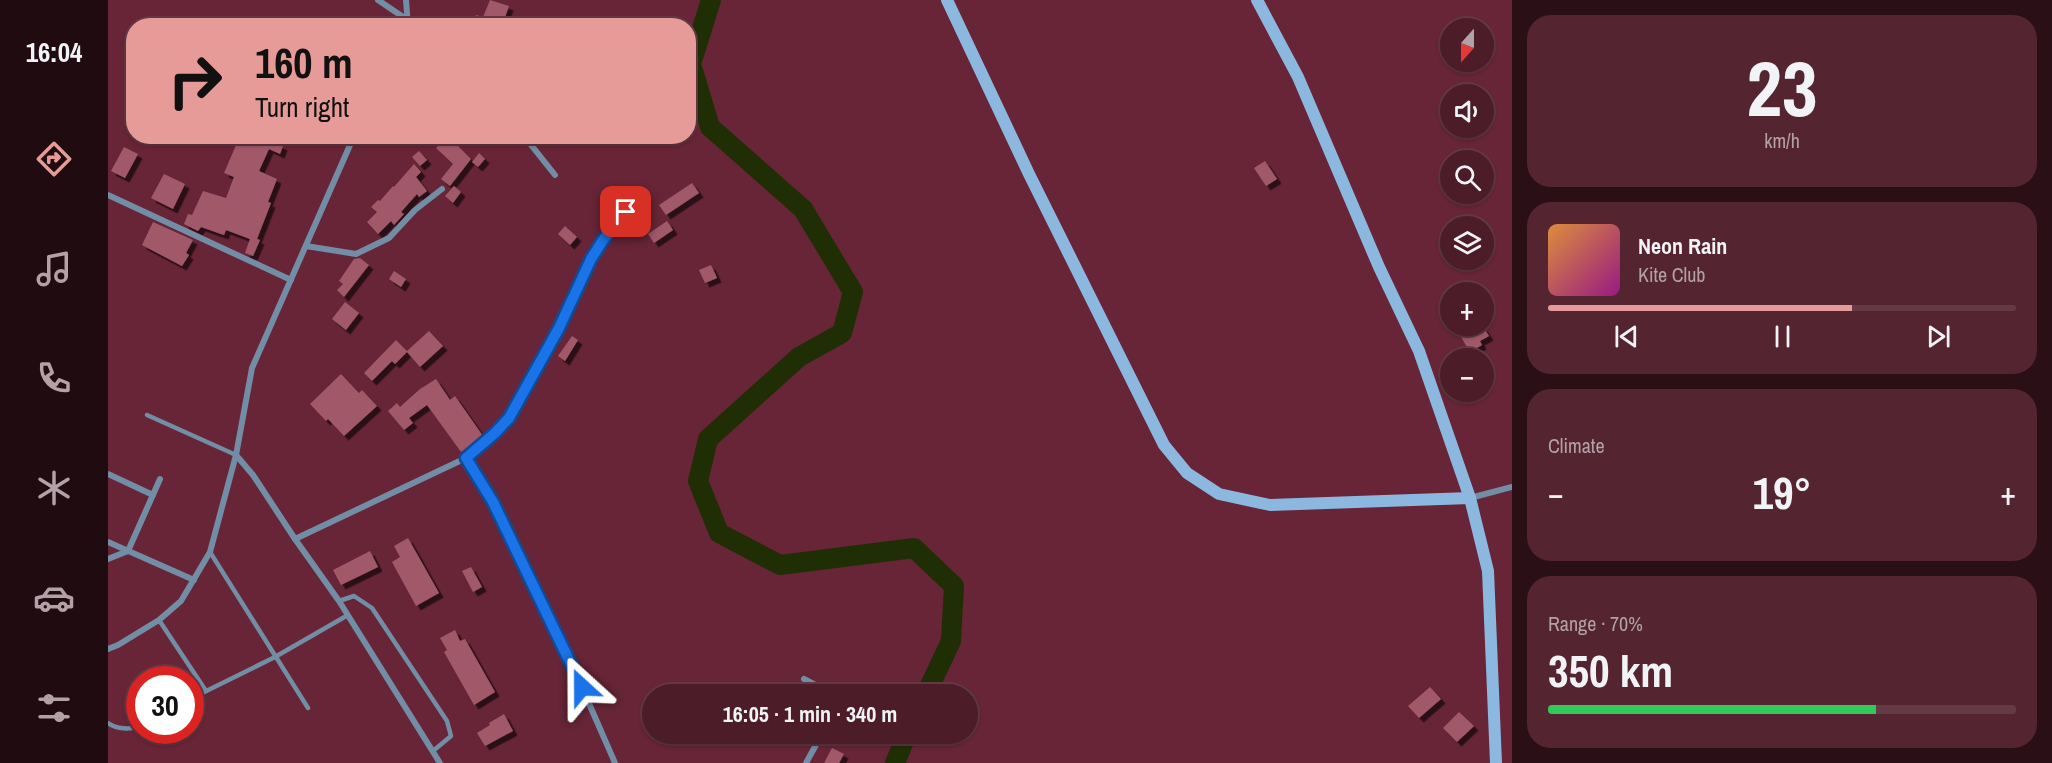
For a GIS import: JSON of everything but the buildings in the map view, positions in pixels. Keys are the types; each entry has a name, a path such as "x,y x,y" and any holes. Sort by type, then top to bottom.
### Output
{"main road":[{"path":"947,0 1029,174 1164,445 1187,473 1219,494 1270,505 1470,498"},
{"path":"1257,0 1298,77 1379,267 1419,351 1470,498 1488,571 1496,763"}],"street":[{"path":"378,0 401,18"},
{"path":"406,0 408,18"},
{"path":"108,649 159,620 182,601 210,552 236,455 252,368 351,144"},
{"path":"530,144 555,175"},
{"path":"306,246 356,254 390,238 416,210 442,189"},
{"path":"108,195 291,280"},
{"path":"295,539 466,458 495,433 509,418 559,328 591,259 603,240 638,198"},
{"path":"236,455 253,475 339,601 440,763"},
{"path":"466,458 498,513 573,668 615,763"},
{"path":"108,474 153,495"},
{"path":"108,559 128,551 160,479"},
{"path":"1470,498 1512,487"},
{"path":"108,542 194,580"},
{"path":"804,679 813,684"},
{"path":"806,763 816,744"}],"lane":[{"path":"147,415 236,455"},
{"path":"210,552 308,708"},
{"path":"339,601 354,596 372,608 447,721 451,736 433,750"},
{"path":"159,620 206,691 275,657 348,615"},
{"path":"108,723 112,726 126,728"}],"waterway":[{"path":"696,48 711,0"},
{"path":"696,81 710,127 803,209 853,292 842,333 799,357 708,439 698,481 719,533 780,565 914,548 954,586 951,641 931,684"},
{"path":"895,763 903,744"}],"route":[{"path":"582,687 493,502 466,458 495,433 519,403 559,328 591,259 626,212"}]}
